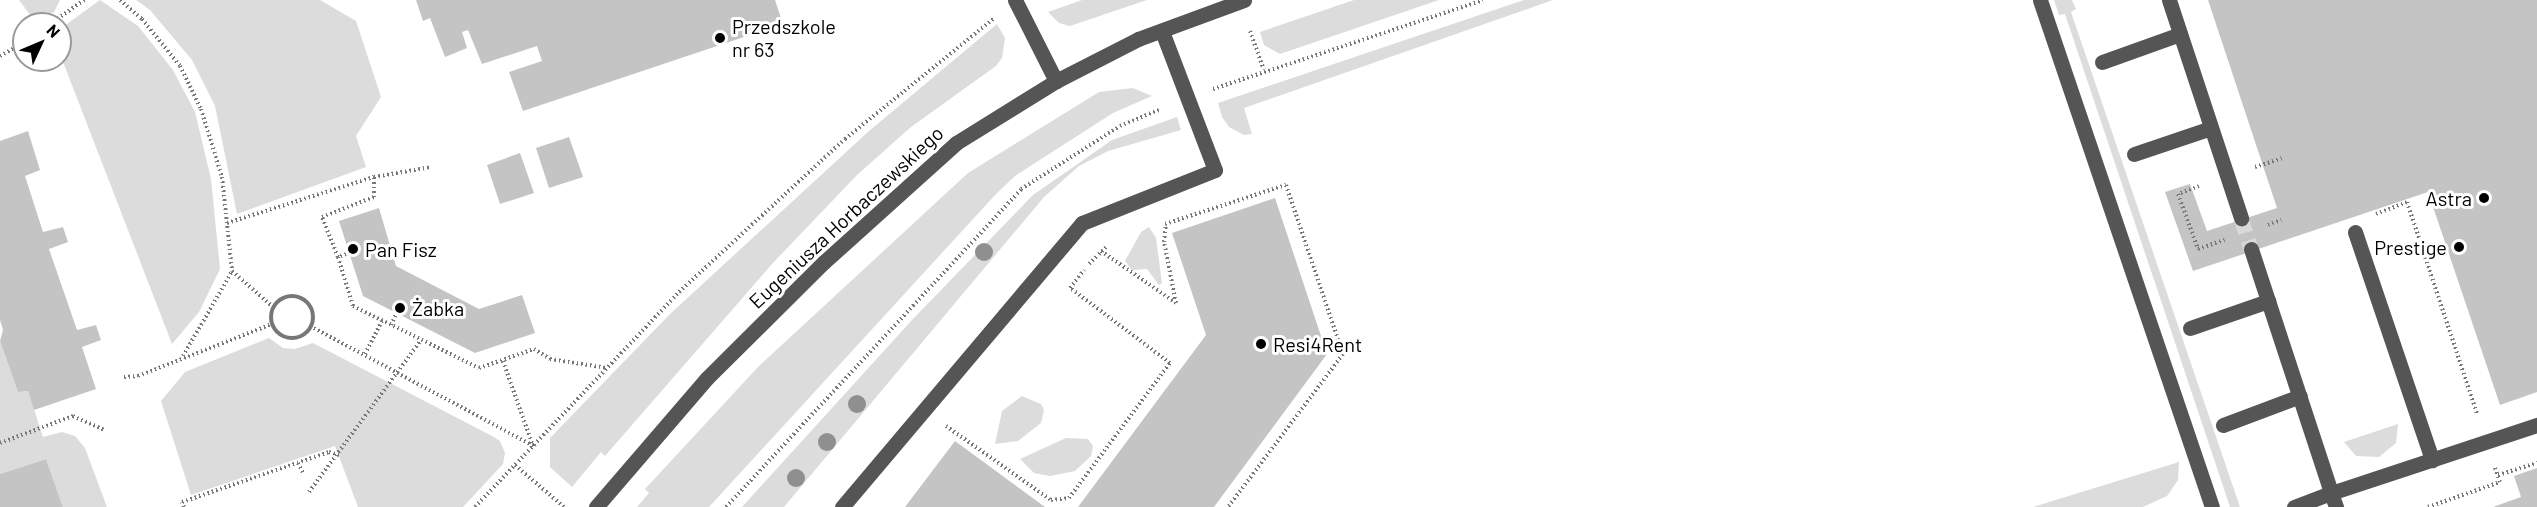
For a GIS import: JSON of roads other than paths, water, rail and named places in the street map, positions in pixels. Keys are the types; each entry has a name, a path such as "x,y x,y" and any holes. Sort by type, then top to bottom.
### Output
{"street":[{"path":"1015,0 1056,81"},
{"name":"Eugeniusza Horbaczewskiego","path":"596,507 707,378 918,175 956,143 1056,81 1162,31 1244,0"},
{"path":"2040,0 2207,506"},
{"path":"2169,0 2241,219"},
{"path":"842,507 1082,223 1215,170 1162,31"},
{"path":"2102,62 2180,34"},
{"path":"2134,154 2211,128"},
{"path":"2355,232 2432,460"},
{"path":"2252,249 2333,500"},
{"path":"2190,328 2268,301"},
{"path":"2223,424 2300,396"},
{"path":"2294,507 2333,500 2432,460 2537,425"}],"tunnel":[{"path":"2241,218 2251,249"}],"place":[{"name":"Przedszkole nr 63","path":"720,38"},
{"name":"Astra","path":"2484,198"},
{"name":"Prestige","path":"2459,247"},
{"name":"Pan Fisz","path":"353,249"},
{"name":"Żabka","path":"400,308"},
{"name":"Resi4Rent","path":"1261,344"}]}
